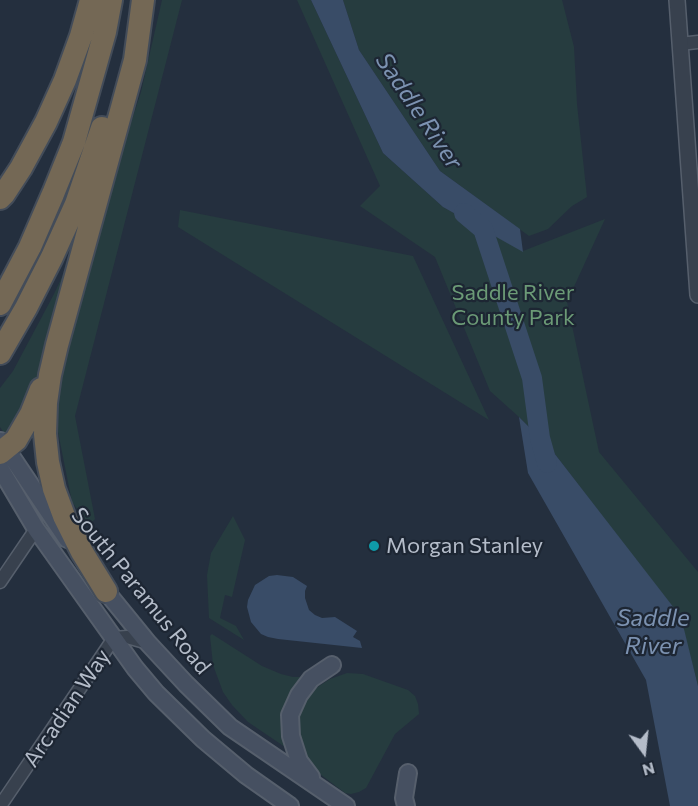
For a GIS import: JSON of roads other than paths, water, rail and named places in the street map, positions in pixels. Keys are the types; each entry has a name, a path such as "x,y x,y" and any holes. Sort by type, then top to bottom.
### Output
{"highway":[{"path":"0,198 21,168 46,122 69,69 91,0"},
{"path":"0,304 30,247 54,194 74,141 105,32 111,0"},
{"path":"0,353 26,308 76,204 112,100 137,0"},
{"path":"106,591 82,552 64,516 54,489 45,434 45,403 57,345 135,60 144,0"},
{"path":"1,453 16,440 31,414 57,345"}],"main road":[{"name":"South Paramus Road","path":"1,453 36,529 135,668 156,693 203,739 246,775 290,806"},
{"name":"South Paramus Road","path":"1,453 106,591 148,643 186,684 230,727 346,806"},
{"path":"316,786 299,761 291,736 290,715 299,695 311,679 332,665"},
{"path":"406,806 404,798 408,773"}],"street":[{"path":"678,0 698,295"},
{"path":"680,44 698,42"},
{"path":"0,582 36,529"},
{"name":"Arcadian Way","path":"0,806 114,638 127,637 148,643"}],"water":[{"name":"Saddle River","path":"311,0 343,0 359,50 440,171 520,229 523,252 443,207 383,153"},
{"name":"Saddle River","path":"519,417 551,449 681,617 698,686 698,806 670,806 646,680 528,473"},
{"path":"269,576 293,577 307,586 305,598 309,610 322,618 335,617 357,631 353,637 360,641 362,648 278,639 261,634 251,622 247,607 248,600 255,585"}],"waterway":[{"name":"Saddle River","path":"464,213 483,229 532,378 540,438 547,463"}],"place":[{"name":"Morgan Stanley","path":"374,546"}],"park label":[{"name":"Saddle River County Park","path":"513,306"}]}
